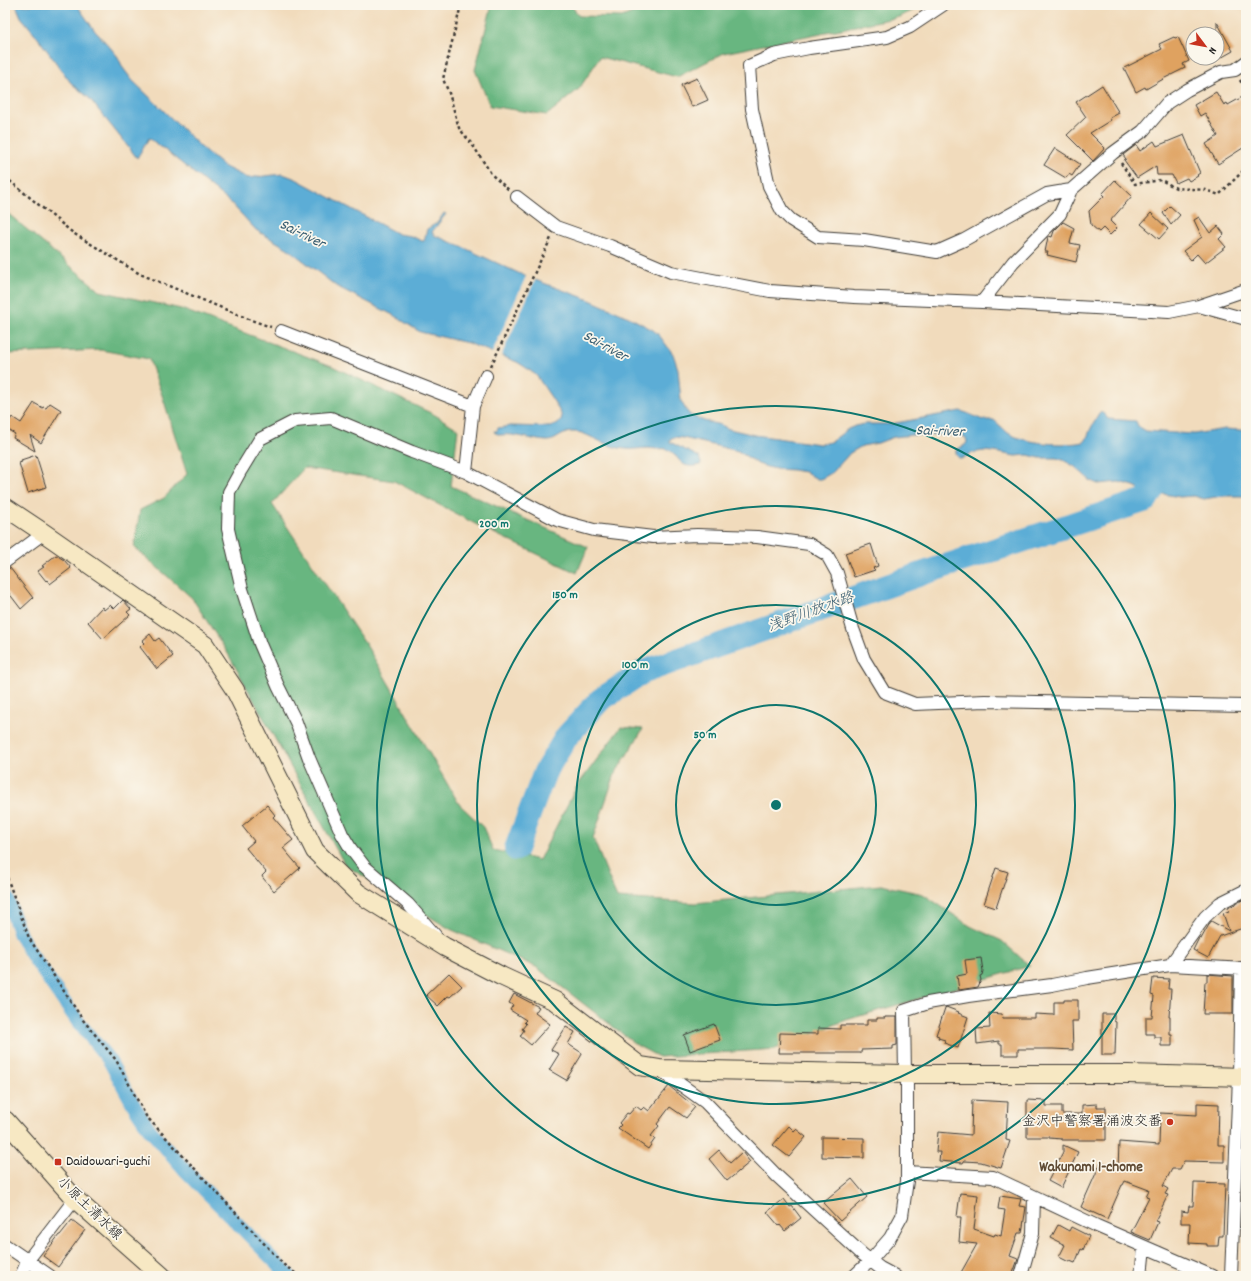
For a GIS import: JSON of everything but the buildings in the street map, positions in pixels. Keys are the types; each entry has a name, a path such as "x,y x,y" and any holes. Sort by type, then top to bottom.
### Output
{"street":[{"path":"943,5 910,27 886,37 802,49 774,55 749,66 752,109 769,186 782,211 791,220 818,237 864,240 937,252 964,240 1047,194 1071,190"},
{"path":"982,302 1013,262 1060,214 1071,190 1113,153 1143,131 1167,103 1187,90 1221,72 1234,70 1246,62"},
{"path":"517,197 556,227 610,246 671,272 770,291 854,297 1168,312 1199,306 1246,290"},
{"path":"1199,306 1246,319"},
{"path":"281,330 473,406"},
{"path":"466,472 473,406 486,376"},
{"path":"445,947 408,904 364,866 342,834 309,758 296,722 278,686 260,644 242,589 228,529 229,492 260,439 295,421 332,418 412,452 466,472 557,520 594,530 653,537 697,535 757,537 809,544 827,555 837,573 853,629 864,659 884,692 915,704 985,701 1246,706"},
{"path":"5,507 44,532 205,645 235,690 315,851 358,893 445,947 501,976 555,1001 640,1066 659,1069 905,1074 1128,1074 1242,1077"},
{"path":"5,562 44,532"},
{"path":"1170,965 1205,917 1220,903 1246,890"},
{"path":"854,1276 871,1260 890,1238 902,1216 907,1181 907,1081 905,1074 904,1011 928,1003 968,996 1052,985 1170,965 1243,968 1242,1077 1231,1276"},
{"path":"659,1069 705,1102 777,1176 862,1254 880,1268 895,1276"},
{"name":"小原土清水線","path":"5,1120 75,1199 162,1276"},
{"path":"907,1172 993,1177 1144,1247 1212,1276"},
{"path":"1021,1276 1033,1233 1034,1197"},
{"path":"21,1276 28,1260 75,1199"},
{"path":"5,1245 50,1276"},
{"path":"1141,1276 1144,1247"}],"path":[{"path":"461,5 443,79 459,128 474,147 492,175 517,197"},
{"path":"1113,153 1135,184 1161,180 1176,188 1206,190 1219,195 1246,168"},
{"path":"5,177 73,233 140,274 251,320 281,330"},
{"path":"486,376 556,227"},
{"path":"5,872 29,938 83,1020 116,1060 146,1116 284,1266 299,1276"}],"green space":[{"path":"492,5 571,5 579,16 622,17 652,5 925,5 899,17 724,53 677,77 600,57 579,89 547,115 490,106 475,70"},
{"path":"5,211 100,291 181,309 332,366 435,415 458,429 451,486 588,547 577,573 483,528 394,481 304,468 272,504 368,648 459,804 483,827 493,850 539,860 577,786 621,727 643,729 615,774 593,838 617,898 695,903 881,885 923,894 970,926 1002,941 1030,966 846,1020 775,1049 659,1057 638,1046 536,967 450,929 345,865 227,652 192,598 134,547 140,510 164,498 187,474 149,359 101,350 5,354"}],"water":[{"name":"Sai-river","path":"16,5 77,5 95,31 118,57 123,68 132,80 202,148 223,166 247,178 283,174 296,179 398,234 411,236 422,241 424,241 427,229 437,223 444,213 446,214 432,232 434,235 527,277 590,300 631,318 653,330 659,335 673,354 678,369 681,401 686,410 690,415 704,421 755,435 819,444 832,441 848,429 855,426 864,424 891,424 960,411 983,420 994,420 1008,433 1016,437 1034,442 1055,444 1084,442 1101,412 1108,419 1136,421 1138,426 1146,431 1194,434 1225,429 1241,430 1246,428 1246,496 1222,496 1204,499 1194,496 1180,497 1158,493 1119,482 1098,484 1091,481 1074,466 1056,458 1040,458 1028,455 1015,456 983,451 972,453 961,459 957,456 956,450 965,445 967,442 966,438 961,435 912,435 894,437 878,443 862,446 850,453 833,472 821,479 817,479 805,472 776,469 758,464 738,451 683,438 674,437 670,439 670,442 699,457 701,463 700,465 687,466 683,464 671,451 666,449 620,448 609,445 582,433 568,432 554,440 549,441 512,435 500,435 494,431 497,431 498,428 511,426 550,427 558,424 562,419 561,414 553,400 536,375 517,362 468,343 420,332 393,315 336,286 287,248 256,230 231,203 149,138 137,158 89,98 71,83 21,17"}],"pier":[{"path":"527,274 536,278 500,359 491,355"}],"waterway":[{"name":"浅野川放水路","path":"516,849 545,772 567,736 600,700 643,672 924,573 1146,500 1168,463"},
{"path":"5,891 20,935 33,957 76,1019 109,1060 136,1109 150,1130 184,1169 289,1276"}],"place":[{"name":"金沢中警察署涌波交番","path":"1170,1122"},
{"name":"Daidowari-guchi","path":"58,1162"}],"district":[{"name":"Wakunami 1-chome","path":"1091,1168"}]}
